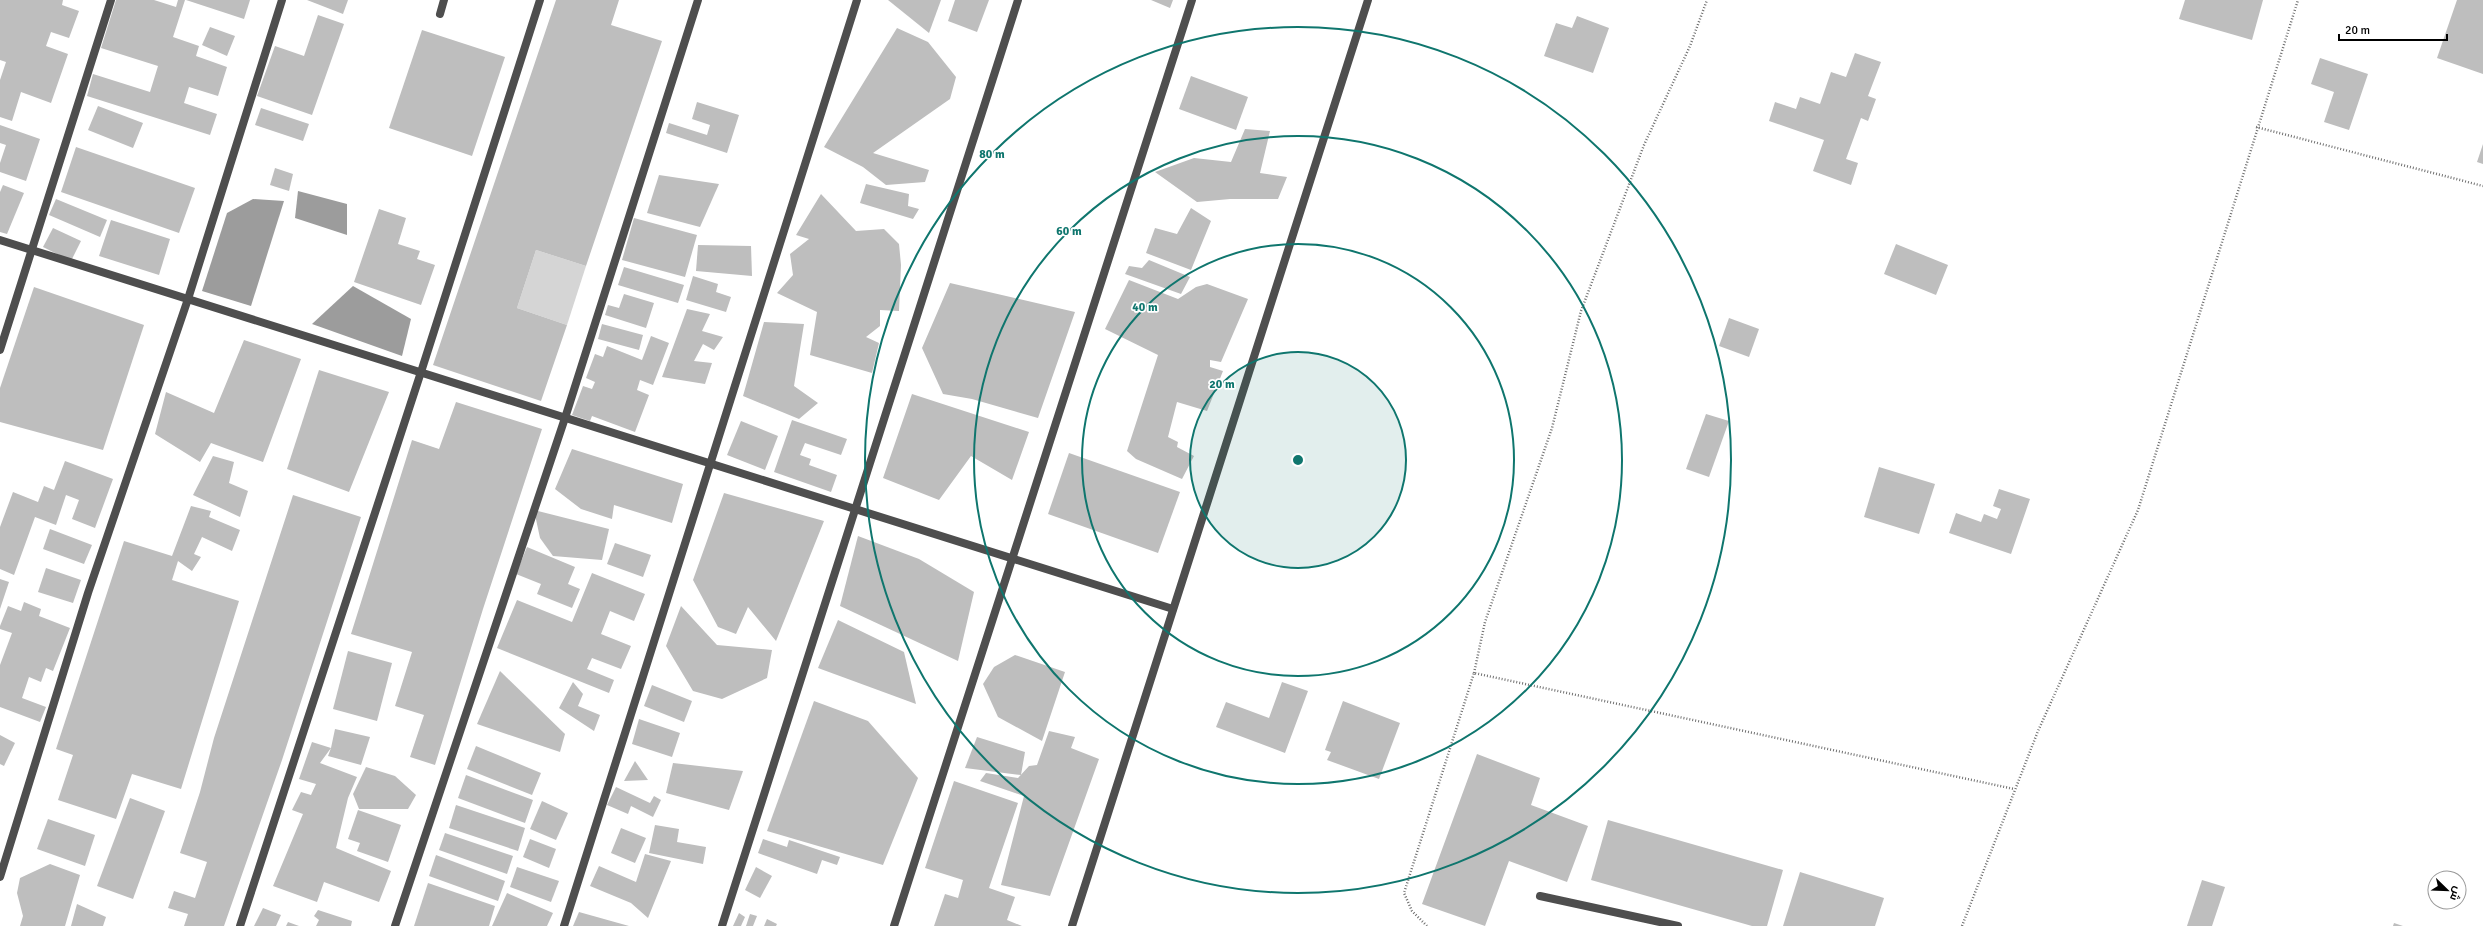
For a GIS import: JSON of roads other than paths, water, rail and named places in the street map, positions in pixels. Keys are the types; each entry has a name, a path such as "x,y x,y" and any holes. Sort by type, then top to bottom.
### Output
{"street":[{"path":"0,350 111,0"},
{"path":"0,877 88,593 188,299 282,0"},
{"path":"440,14 444,0"},
{"path":"240,926 422,372 540,0"},
{"path":"395,926 565,418 698,0"},
{"path":"564,926 856,0"},
{"path":"722,926 1018,0"},
{"path":"894,926 1192,0"},
{"path":"1072,926 1368,0"},
{"path":"0,240 710,463 1011,560 1173,609"},
{"path":"1540,896 1678,926"}]}
